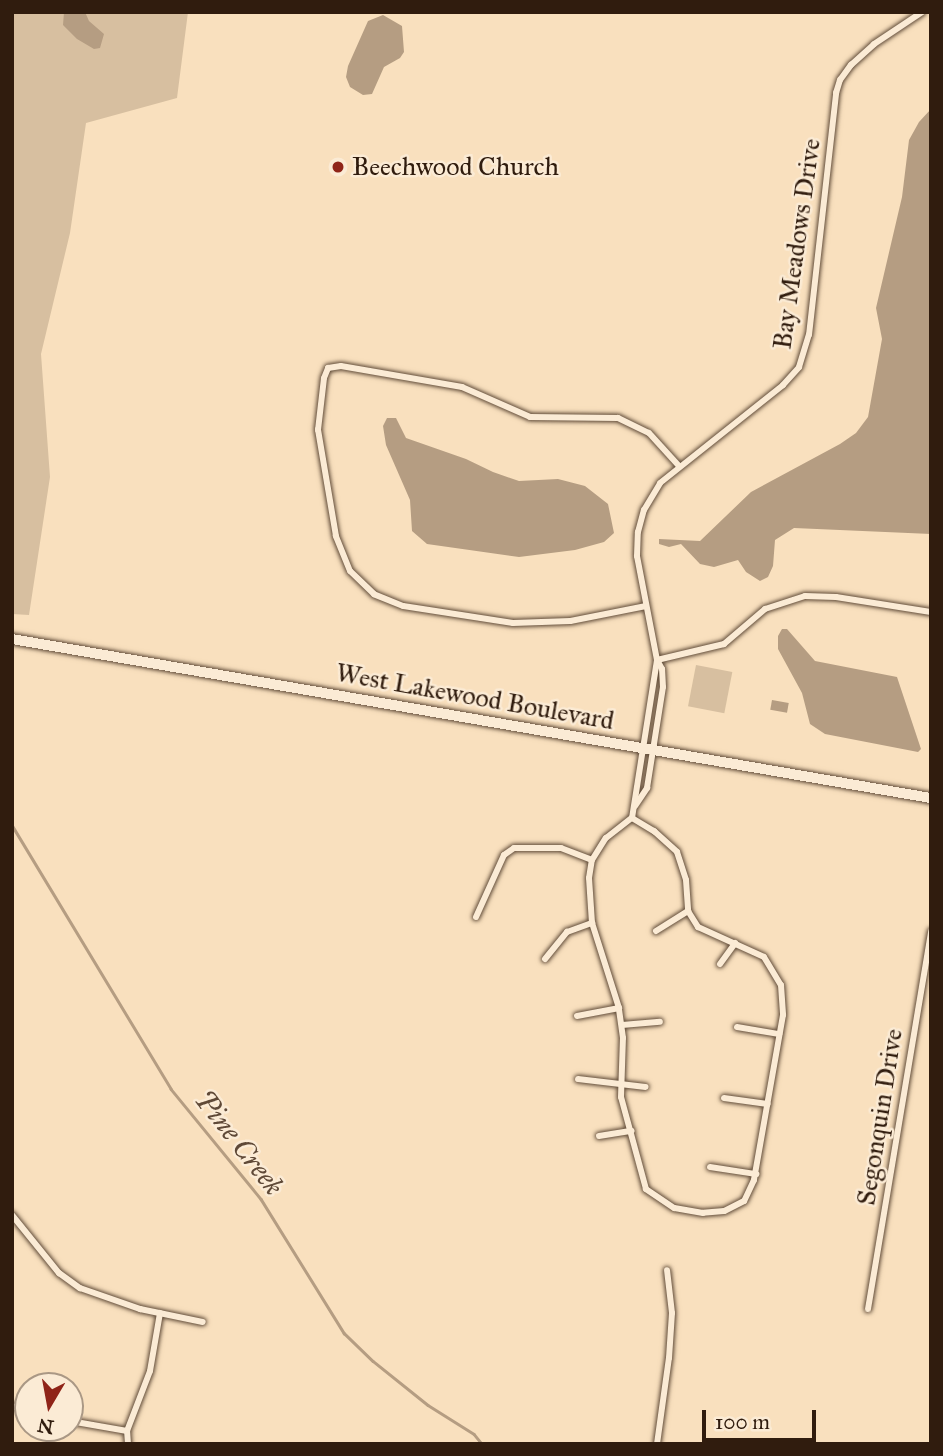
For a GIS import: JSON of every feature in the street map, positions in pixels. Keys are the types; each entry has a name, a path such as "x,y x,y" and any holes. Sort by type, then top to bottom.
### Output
{"street":[{"name":"Bay Meadows Drive","path":"635,806 647,788 663,687 662,669 657,660 637,556 638,532 650,497 660,483 679,466 783,385 803,358 808,335 836,93 840,80 851,65 874,44 922,12"},
{"path":"646,606 570,621 513,623 403,606 384,600 364,586 341,555 320,450 318,419 324,378 328,368 341,366 463,387 530,417 618,418 649,433 679,466"},
{"path":"657,660 724,644 765,609 805,596 836,597 931,612"},
{"name":"West Lakewood Boulevard","path":"12,639 931,798"},
{"name":"Bay Meadows Drive","path":"635,806 634,798 657,660"},
{"path":"632,818 654,831 677,852 686,880 688,911 698,927 764,957 779,978 784,1002 755,1174 747,1197 732,1209 715,1213 693,1212 665,1205 646,1189 621,1097 622,1026 619,1008 592,923 589,878 592,860 606,838 632,818 635,806"},
{"path":"476,917 504,855 514,848 561,848 592,860"},
{"path":"656,931 688,911"},
{"path":"545,959 567,932 592,923"},
{"name":"Segonquin Drive","path":"868,1309 931,931"},
{"path":"720,964 736,943"},
{"path":"577,1016 619,1008"},
{"path":"622,1026 660,1022"},
{"path":"737,1027 779,1034"},
{"path":"578,1079 646,1087"},
{"path":"724,1098 768,1104"},
{"path":"599,1136 632,1131"},
{"path":"710,1167 755,1174"},
{"path":"12,1215 59,1273 80,1288 108,1300 203,1322"},
{"path":"657,1444 670,1357 672,1314 667,1270"},
{"path":"128,1444 127,1432 150,1371 160,1313"},
{"path":"84,1424 127,1432"}],"shaded area":[{"path":"12,12 188,12 177,98 86,123 70,233 41,354 50,477 29,615 12,614"},
{"path":"64,12 85,12 89,21 104,34 100,48 94,49 77,39 63,25"},
{"path":"383,15 402,26 404,52 400,58 384,67 372,94 363,95 350,87 346,77 348,66 368,21"},
{"path":"931,109 931,534 794,528 775,540 773,566 768,577 760,581 746,572 738,560 714,567 700,564 681,544 669,547 659,544 659,539 700,541 751,492 840,444 856,433 868,417 882,339 876,308 902,197 909,140 919,122"},
{"path":"387,418 396,418 406,438 519,481 558,479 585,486 608,504 614,533 604,542 575,550 519,557 427,544 412,531 410,500 386,445 383,426"},
{"path":"782,629 787,629 815,661 897,677 921,749 918,752 825,734 810,724 802,693 778,649 778,636"},
{"path":"696,665 732,672 724,713 688,706"},
{"path":"772,700 789,703 787,713 770,710"}],"waterway":[{"name":"Pine Creek","path":"12,825 171,1089 261,1199 344,1333 373,1361 428,1405 474,1434 482,1444"}],"place":[{"name":"Beechwood Church","path":"338,167"}]}
